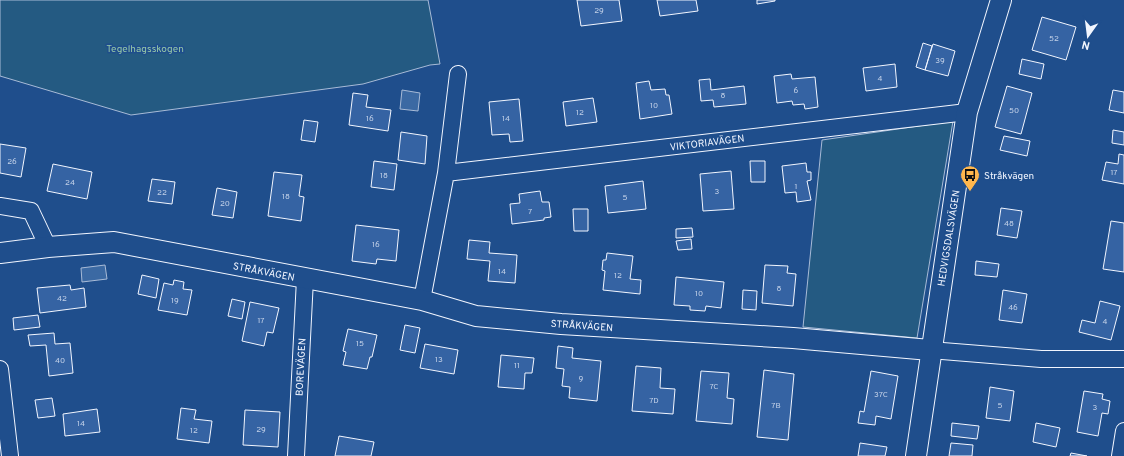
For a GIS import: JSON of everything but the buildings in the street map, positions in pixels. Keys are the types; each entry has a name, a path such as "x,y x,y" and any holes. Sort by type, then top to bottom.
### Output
{"street":[{"name":"HEDVIGSDALSVÄGEN","path":"916,456 930,350 967,112 1001,0"},
{"path":"422,300 446,173 458,74"},
{"name":"VIKTORIAVÄGEN","path":"446,173 967,112"},
{"path":"0,206 30,212 48,247"},
{"name":"STRÅKVÄGEN","path":"0,253 48,247 114,242 422,300 476,316 561,324 793,338 1041,359 1124,359"},
{"name":"BOREVÄGEN","path":"296,456 305,279"},
{"path":"0,369 10,456"},
{"path":"1120,456 1124,431"}],"green space":[{"name":"Tegelhagsskogen","path":"0,0 428,0 440,64 430,65 363,84 131,115 0,76"},
{"path":"953,121 917,338 803,327 822,140"}],"shaded area":[{"path":"402,90 420,93 418,111 400,109"},
{"path":"105,265 107,279 82,282 81,268"}],"place":[{"name":"Stråkvägen","path":"970,192"}]}
